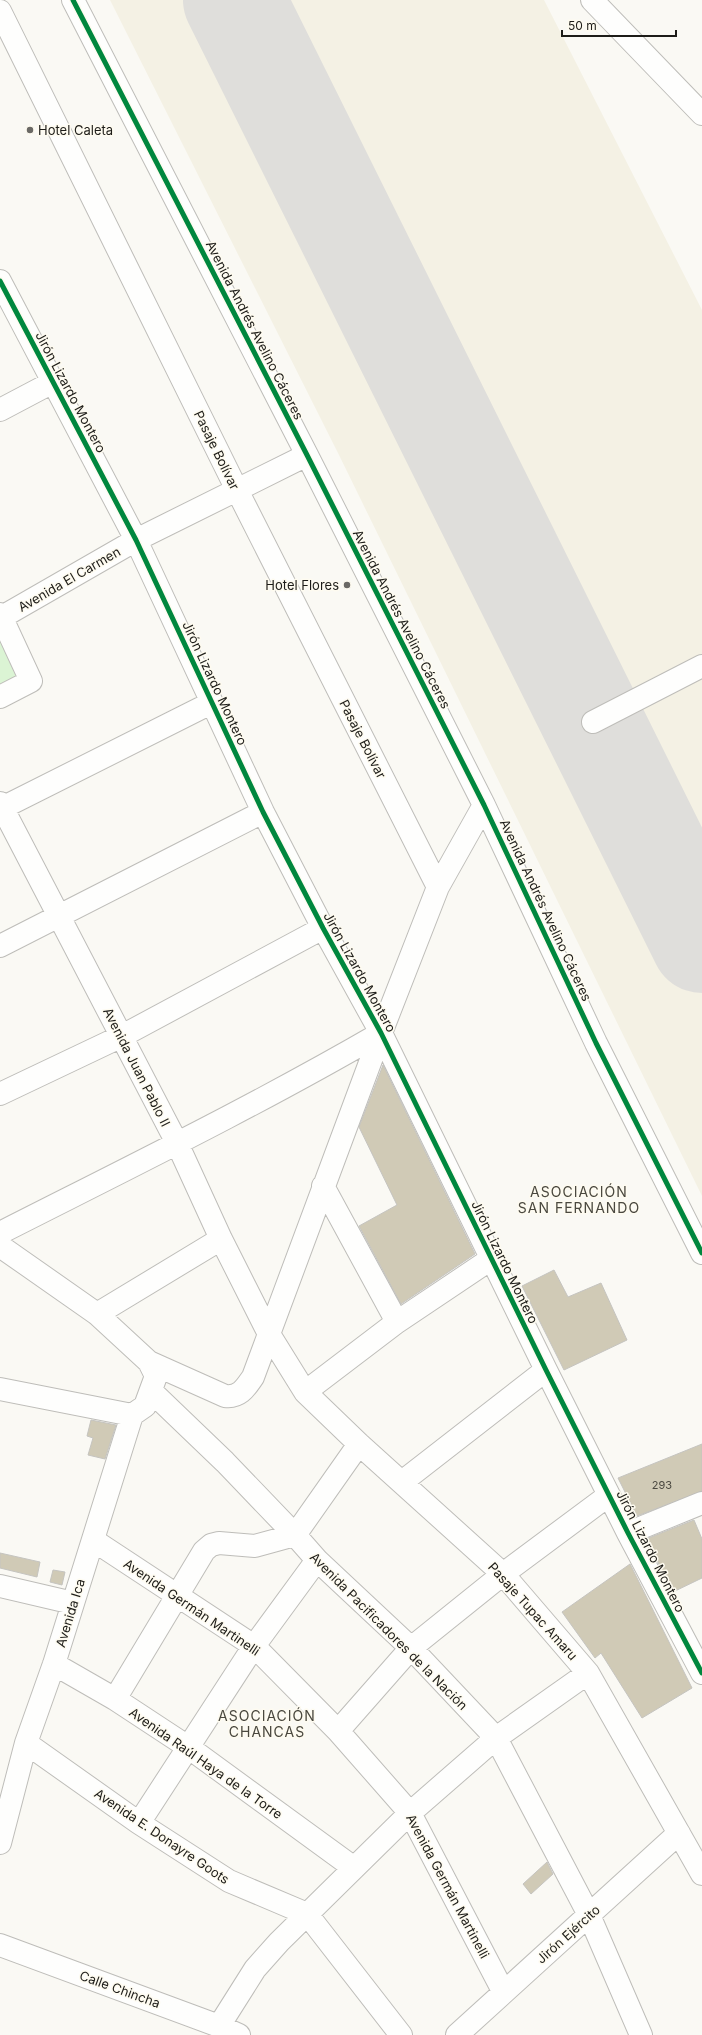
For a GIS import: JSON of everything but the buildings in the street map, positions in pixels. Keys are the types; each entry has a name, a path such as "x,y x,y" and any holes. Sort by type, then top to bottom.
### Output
{"street":[{"name":"Avenida Andrés Avelino Cáceres","path":"73,0 307,455 484,805 596,1042 702,1253"},
{"path":"592,0 702,114"},
{"name":"Pasaje Bolívar","path":"0,11 237,490 438,887"},
{"name":"Jirón Lizardo Montero","path":"0,281 136,540 263,812 323,928 381,1033 546,1370 628,1533 702,1673"},
{"path":"0,410 53,382"},
{"name":"Avenida El Carmen","path":"1,616 136,540 307,455"},
{"path":"0,696 31,681 1,616"},
{"path":"593,722 702,666"},
{"path":"1,806 211,702"},
{"path":"0,1246 97,1314 149,1362 209,1390 233,1397 243,1391 253,1377 381,1033 438,887 484,805"},
{"name":"Avenida Juan Pablo II","path":"1,806 177,1143 221,1239 269,1334"},
{"path":"0,946 263,812"},
{"path":"0,1094 122,1036 323,928"},
{"path":"0,1233 177,1143 336,1059 381,1033"},
{"path":"324,1186 398,1322"},
{"path":"97,1314 221,1239"},
{"path":"305,1392 398,1322 491,1259"},
{"name":"Pasaje Tupac Amaru","path":"269,1334 305,1392 359,1444 503,1574 588,1673 702,1874"},
{"path":"0,1389 132,1415 145,1406 156,1376 149,1362"},
{"path":"402,1482 546,1370"},
{"name":"Avenida Pacificadores de la Nación","path":"151,1391 225,1462 295,1535 316,1560 411,1648 496,1738 589,1915 633,2031"},
{"name":"Avenida Ica","path":"0,1843 9,1769 26,1743 54,1664 132,1415"},
{"path":"115,1699 204,1551 211,1545 219,1543 255,1546 295,1535 359,1444"},
{"path":"338,1731 411,1648 503,1574 609,1495"},
{"path":"628,1533 701,1508"},
{"name":"Avenida Germán Martinelli","path":"93,1540 254,1646 338,1731 410,1813 503,1991"},
{"path":"139,1822 254,1646 316,1560"},
{"path":"0,1586 73,1603"},
{"name":"Avenida Raúl Haya de la Torre","path":"54,1664 115,1699 188,1747 354,1868"},
{"path":"219,2026 255,1969 306,1914 410,1813 496,1738 588,1673"},
{"name":"Avenida E. Donayre Goots","path":"26,1743 139,1822 229,1881 306,1914 401,2035"},
{"name":"Jirón Ejército","path":"457,2035 503,1991 679,1833"},
{"name":"Calle Chincha","path":"0,1944 219,2026 239,2035"}],"shaded area":[{"path":"110,0 544,0 702,310 702,1196 339,455"}],"green space":[{"path":"0,628 23,677 0,689"}],"runway":[{"path":"234,0 702,942"}],"cycle path":[{"path":"73,0 307,455 484,805 596,1043 702,1253"},
{"path":"0,281 136,540 263,812 323,928 381,1033 546,1370 628,1533 702,1673"}],"place":[{"name":"Hotel Caleta","path":"30,130"},
{"name":"Hotel Flores","path":"347,585"}],"district":[{"name":"ASOCIACIÓN SAN FERNANDO","path":"579,1200"},
{"name":"ASOCIACIÓN CHANCAS","path":"267,1724"}]}
